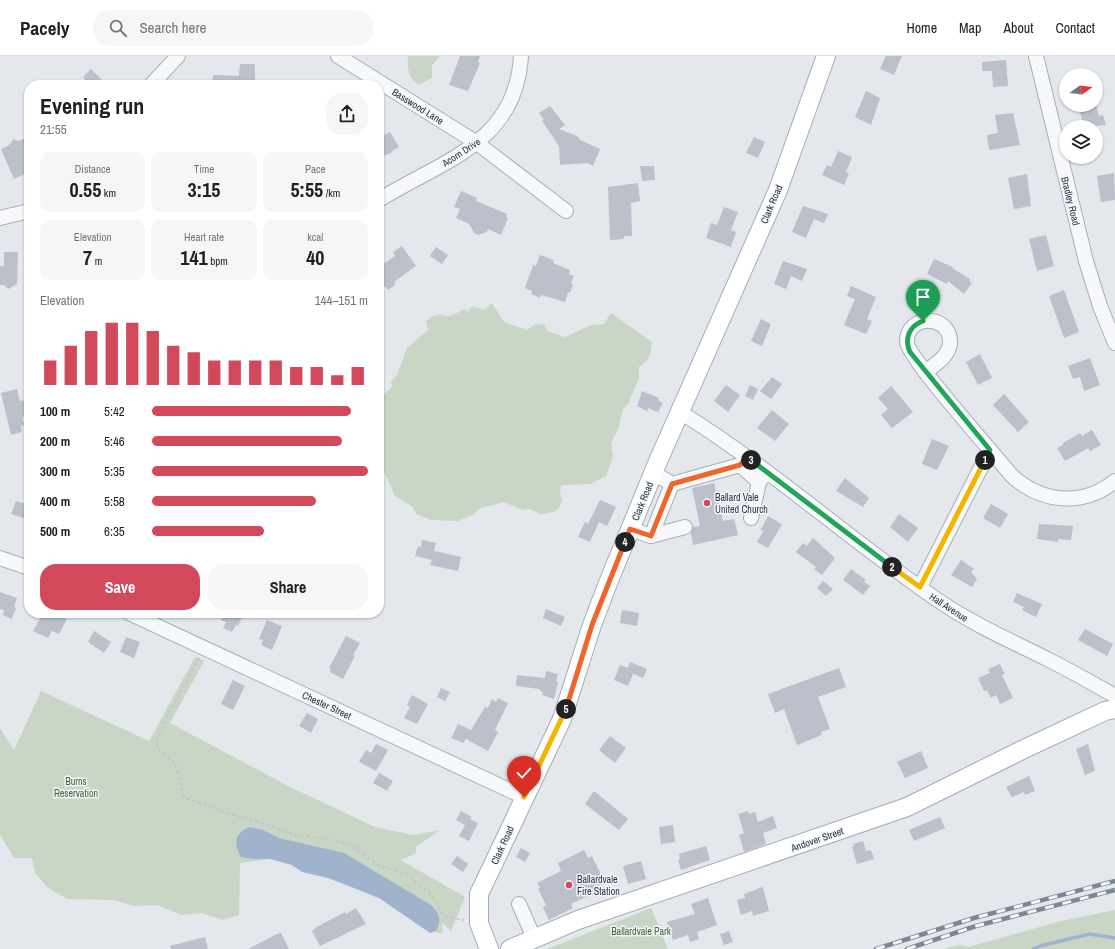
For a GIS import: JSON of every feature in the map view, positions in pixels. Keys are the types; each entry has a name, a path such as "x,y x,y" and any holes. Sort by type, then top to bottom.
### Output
{"main road":[{"name":"Clark Road","path":"489,949 480,923 479,894 562,719 592,625 630,529 778,190 826,56"},
{"name":"Andover Street","path":"510,949 578,920 907,807 1104,711 1115,709"}],"street":[{"path":"156,80 178,56"},
{"name":"Basswood Lane","path":"338,56 376,80"},
{"name":"Acorn Drive","path":"384,197 477,143 490,132 512,98 518,79 521,56"},
{"name":"Bradley Road","path":"1036,56 1086,261 1100,306 1115,343"},
{"name":"Basswood Lane","path":"384,85 477,143 566,211"},
{"path":"0,218 24,212"},
{"path":"925,372 990,450 1020,483 1028,488 1047,496 1067,499 1087,496 1106,488 1115,481"},
{"name":"Hall Avenue","path":"680,412 721,438 744,461 763,477 920,587 982,627 1051,661 1115,696"},
{"path":"920,587 990,450"},
{"path":"672,484 744,461"},
{"path":"654,472 672,484"},
{"path":"751,518 763,477"},
{"path":"651,536 672,484"},
{"path":"630,529 651,536 685,527"},
{"path":"0,558 24,566"},
{"name":"Chester Street","path":"140,618 524,797"},
{"path":"519,904 534,938"}],"path":[{"path":"204,648 167,717 156,742 158,749 175,763 184,797 220,811 266,824 294,835 328,839 352,846 379,866 409,874 417,884 430,893 443,916 480,923"}],"green space":[{"path":"408,56 440,56 432,65 432,78 418,85 409,72"},
{"path":"492,303 504,322 527,330 534,325 544,324 547,331 565,337 591,325 604,324 611,313 652,342 650,354 648,360 639,367 639,378 628,404 623,409 619,427 611,443 613,456 606,476 590,484 562,485 560,490 562,501 559,508 556,511 549,513 540,514 530,509 523,510 504,502 481,508 472,515 458,521 431,520 416,514 412,506 395,496 384,471 384,394 392,387 391,382 397,375 407,348 428,330 426,321 433,316 440,314 450,316 465,309 467,312 473,306 484,310"},
{"name":"Burns Reservation","path":"195,657 204,661 170,723 290,787 375,827 413,835 440,830 416,847 416,853 401,860 465,897 451,931 442,923 443,933 438,933 381,899 334,878 275,858 240,863 239,915 223,920 202,913 181,915 157,905 135,906 113,900 67,899 47,887 35,873 32,858 14,858 0,835 0,728 14,750 41,691 149,741"},
{"name":"Ballardvale Park","path":"651,908 668,949 547,949"},
{"path":"1115,910 1115,949 944,949 958,945 969,947 1057,922"}],"water":[{"path":"249,827 263,830 279,838 344,853 431,905 439,917 439,924 436,931 430,933 379,898 328,878 302,872 292,865 270,859 241,857 237,848 237,839 244,829"}],"building":[{"path":"460,56 480,56 478,62 480,63 468,91 449,85"},
{"path":"886,56 902,56 894,75 880,69"},
{"path":"1006,60 1008,86 993,87 992,71 982,71 982,62"},
{"path":"240,64 255,64 255,80 212,80 213,75 239,76"},
{"path":"91,69 102,80 84,80 85,79 83,77"},
{"path":"866,91 880,98 871,125 855,117"},
{"path":"550,106 565,125 559,129 577,136 580,140 600,149 593,166 587,163 560,165 559,146 542,121 544,120 539,113"},
{"path":"1080,112 1098,112 1099,116 1103,115 1106,125 1103,125 1103,120 1082,120"},
{"path":"1013,113 1020,145 989,150 987,135 998,133 995,115"},
{"path":"390,132 399,147 392,151 393,152 384,156 384,135"},
{"path":"754,137 765,142 758,158 746,153"},
{"path":"14,139 18,141 24,139 24,174 14,179 1,149 8,146"},
{"path":"838,151 852,157 846,172 849,173 844,185 822,175 827,165 831,167"},
{"path":"640,166 654,166 655,180 642,181"},
{"path":"1114,173 1115,200 1101,202 1097,176"},
{"path":"1027,174 1031,206 1014,209 1008,178"},
{"path":"638,183 640,201 631,203 632,236 624,236 624,239 610,240 608,187"},
{"path":"461,191 477,198 476,201 507,214 506,217 508,218 501,235 488,229 487,232 478,235 474,233 469,224 456,218 460,209 454,207"},
{"path":"803,206 828,214 824,223 814,219 806,238 792,232"},
{"path":"724,207 738,212 731,230 736,232 731,247 706,238 711,223 717,225"},
{"path":"1046,235 1054,266 1037,271 1029,239"},
{"path":"402,246 416,266 394,282 395,285 388,290 384,287 384,264 395,256 393,252"},
{"path":"436,247 448,255 442,264 430,256"},
{"path":"4,252 18,252 17,284 8,289 4,285 0,285 0,266 4,266"},
{"path":"540,255 554,260 553,263 570,270 569,274 574,276 571,283 573,284 570,293 568,292 565,302 541,295 540,298 531,294 532,291 525,288 533,265 536,266"},
{"path":"934,259 953,267 952,268 970,279 969,281 972,283 964,294 948,281 947,284 927,274"},
{"path":"783,261 807,269 802,281 791,276 786,289 774,284"},
{"path":"851,286 876,297 867,319 872,321 866,334 844,325 855,299 847,296"},
{"path":"1064,290 1079,332 1064,338 1049,296"},
{"path":"761,319 771,324 762,346 751,341"},
{"path":"980,354 992,378 978,385 966,362"},
{"path":"1090,358 1100,385 1084,391 1080,377 1073,379 1068,366"},
{"path":"772,377 782,384 771,399 760,391"},
{"path":"726,385 740,395 728,412 714,401"},
{"path":"750,385 758,389 753,400 745,396"},
{"path":"891,386 913,412 892,428 881,415 888,409 878,398"},
{"path":"17,389 20,401 24,400 24,416 22,417 24,425 21,426 22,432 11,435 1,393"},
{"path":"642,391 659,398 658,400 663,403 658,412 648,408 647,411 637,406"},
{"path":"1004,394 1029,422 1018,432 993,405"},
{"path":"772,410 789,424 775,441 757,428"},
{"path":"1092,430 1101,445 1090,451 1088,448 1065,461 1057,448 1080,433 1082,436"},
{"path":"932,439 949,446 937,470 922,464"},
{"path":"845,478 869,498 863,507 836,491"},
{"name":"Ballard Vale United Church","path":"714,483 723,521 734,519 738,535 693,545 691,533 693,527 700,526 692,488"},
{"path":"600,500 616,507 607,526 599,522 590,542 578,537 585,522 588,524"},
{"path":"16,501 24,503 24,518 11,514"},
{"path":"991,504 1008,514 1000,528 983,518"},
{"path":"899,514 918,528 908,542 890,527"},
{"path":"768,516 783,525 768,548 757,542 764,530 760,531"},
{"path":"1039,524 1073,526 1071,540 1058,539 1058,542 1037,539"},
{"path":"813,538 835,558 822,575 814,569 816,567 796,552 803,543 807,546"},
{"path":"422,540 436,543 434,551 461,557 458,571 430,565 432,560 415,556 418,546 421,547"},
{"path":"961,560 974,569 971,572 977,579 972,587 951,575"},
{"path":"851,569 866,580 864,582 870,586 863,595 843,580"},
{"path":"823,581 833,589 826,596 817,588"},
{"path":"0,592 17,598 14,607 16,608 12,619 3,615 4,610 0,609"},
{"path":"1017,593 1042,604 1036,617 1022,610 1024,607 1013,602"},
{"path":"546,609 565,617 561,626 543,618"},
{"path":"622,610 639,613 637,626 620,623"},
{"path":"40,618 67,619 59,634 52,631 48,638 33,631"},
{"path":"222,618 242,618 238,626 236,625 232,632 223,628 226,622 221,620"},
{"path":"267,620 282,626 272,650 261,645 263,640 259,639"},
{"path":"1085,629 1113,644 1107,656 1078,640"},
{"path":"94,631 111,642 104,653 88,642"},
{"path":"346,636 360,643 353,655 355,656 343,679 330,672 331,669 329,668"},
{"path":"126,637 140,642 134,658 120,652"},
{"path":"630,662 647,669 643,678 633,674 628,686 614,680 620,665 628,668"},
{"path":"1000,664 1005,674 1002,675 1013,698 1000,704 996,695 991,698 987,690 984,691 978,678 990,673 988,669"},
{"path":"839,668 846,687 818,697 830,729 821,732 822,735 797,745 784,709 775,713 768,694"},
{"path":"546,671 558,674 556,681 558,682 554,699 542,695 543,692 540,691 540,689 516,686 517,675 545,678"},
{"path":"233,680 245,686 233,710 221,704"},
{"path":"441,688 450,692 445,701 437,697"},
{"path":"412,695 428,704 417,724 404,718 410,707 407,705"},
{"path":"498,698 508,703 495,730 498,732 488,751 466,739 463,743 451,738 458,724 471,730 485,707 488,708 492,699 496,702"},
{"path":"307,713 318,719 311,733 299,726"},
{"path":"610,736 626,748 615,763 599,750"},
{"path":"376,744 388,750 376,771 359,762 366,750 371,753"},
{"path":"1088,744 1095,771 1085,775 1076,749"},
{"path":"921,751 928,768 905,778 897,762"},
{"path":"379,773 393,781 387,791 373,783"},
{"path":"1029,776 1035,791 1025,795 1024,792 1012,797 1006,787"},
{"path":"594,791 628,819 619,830 585,804"},
{"path":"461,811 472,817 470,819 478,823 469,841 459,836 465,825 456,820"},
{"path":"748,811 749,814 755,812 758,822 773,816 777,828 763,833 766,844 744,852 739,835 744,833 738,814"},
{"path":"940,817 945,828 914,841 909,830"},
{"path":"673,825 675,842 661,844 659,827"},
{"path":"863,841 866,851 871,850 874,859 857,864 852,847 854,846 853,844"},
{"path":"706,846 710,860 681,870 678,860 680,859 679,854"},
{"path":"521,848 530,853 525,862 516,857"},
{"name":"Ballardvale Fire Station","path":"584,850 588,858 592,856 605,883 595,888 597,892 571,904 573,908 549,920 543,907 546,905 538,889 540,888 537,883 561,871 558,863"},
{"path":"457,856 468,864 463,872 451,864"},
{"path":"641,861 646,879 628,884 623,866"},
{"path":"763,887 769,911 753,916 752,911 741,915 737,900 745,898 744,894"},
{"path":"708,898 717,925 697,932 699,939 690,942 688,935 673,940 667,922 695,914 691,904"},
{"path":"356,908 366,924 320,946 312,931 345,912 346,914"},
{"path":"729,931 733,942 724,945 720,934"},
{"path":"281,933 289,949 248,949 275,935"},
{"path":"205,937 208,949 171,949 170,946"}],"waterway":[{"path":"1033,949 1090,934 1115,938"}],"railway":[{"path":"876,949 974,918 1115,881"},
{"path":"907,949 976,926 1115,890"}],"place":[{"name":"Ballard Vale United Church","path":"707,503"},
{"name":"Ballardvale Fire Station","path":"569,885"}],"route":[{"path":"524,797 556,734 566,710 584,647 630,529 651,536 672,484 740,465 747,457 920,587 990,450 910,352 907,343 908,333 914,325 923,321"}]}
